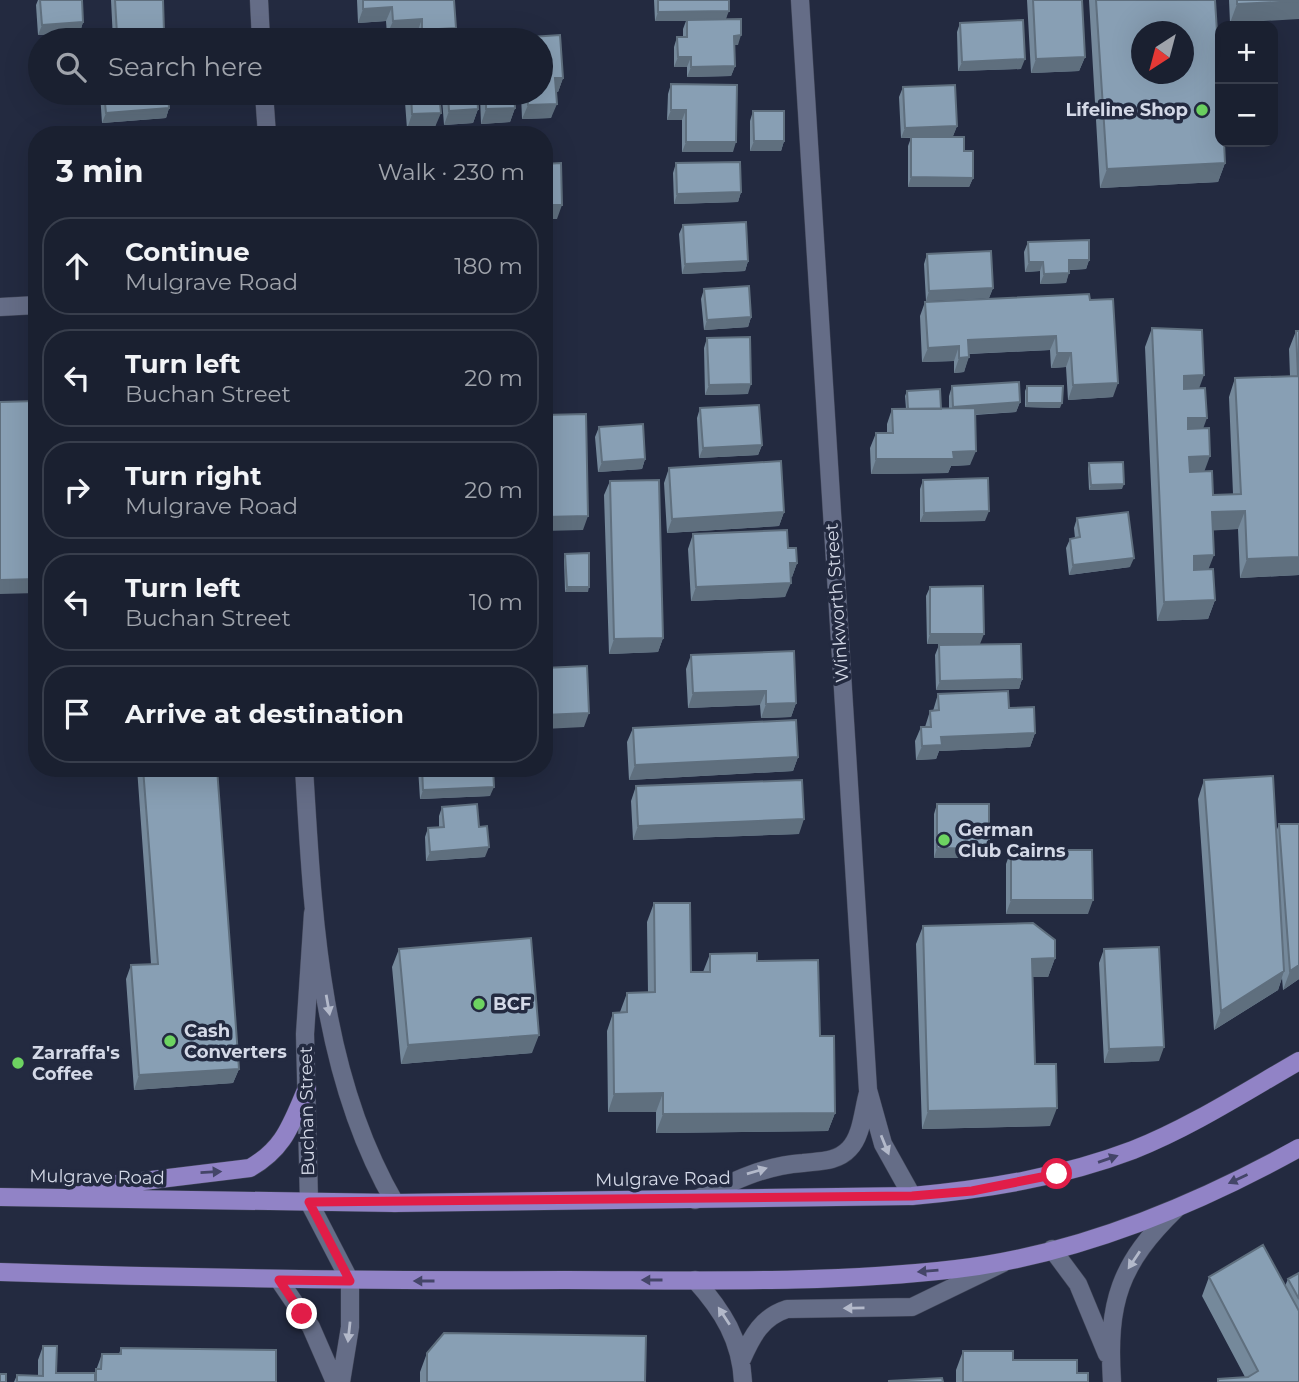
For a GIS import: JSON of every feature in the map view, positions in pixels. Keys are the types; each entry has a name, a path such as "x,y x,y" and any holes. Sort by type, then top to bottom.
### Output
{"main road":[{"name":"Mulgrave Road","path":"0,1196 395,1203 912,1196 972,1191 1033,1180 1114,1157 1185,1125 1299,1061"},
{"path":"22,1197 250,1168 269,1157 283,1142 307,1088"},
{"path":"0,1272 350,1281 695,1280 836,1278 958,1269 1052,1249 1177,1208 1299,1148"}],"street":[{"path":"259,0 260,28"},
{"name":"Winkworth Street","path":"800,0 868,1090 883,1144 912,1196"},
{"path":"265,105 266,126"},
{"path":"0,307 28,305"},
{"name":"Buchan Street","path":"305,777 313,913 344,1086 376,1170 395,1203"},
{"name":"Buchan Street","path":"313,913 305,1034 309,1202 350,1281 350,1327 341,1382"},
{"path":"695,1200 749,1173 783,1165 827,1161 848,1150 856,1140 868,1090"},
{"path":"1112,1382 1116,1294 1129,1265 1156,1229 1177,1208"},
{"path":"1052,1249 1078,1284 1096,1322 1111,1364"},
{"path":"742,1359 756,1332 772,1314 787,1309 912,1307 1010,1259"},
{"path":"279,1280 311,1327 335,1382"},
{"path":"695,1280 727,1321 742,1359 743,1382"}],"building":[{"path":"40,0 82,0 83,22 42,25"},
{"path":"115,0 163,0 164,28 117,28"},
{"path":"363,0 454,0 456,28 422,28 422,19 393,21 392,7 363,9"},
{"path":"658,0 729,0 729,11 658,12"},
{"path":"1033,0 1082,0 1085,57 1036,59"},
{"path":"1096,0 1215,0 1215,147 1224,147 1225,163 1107,169"},
{"path":"1237,0 1299,0 1299,1 1237,4"},
{"path":"741,19 741,35 734,36 735,66 691,67 691,57 678,57 677,37 687,37 687,20"},
{"path":"1023,20 1025,59 962,62 960,23"},
{"path":"553,35 560,35 563,78 555,78 557,104 553,104"},
{"path":"671,84 737,85 736,142 686,142 686,110 671,110"},
{"path":"955,85 957,126 905,128 903,87"},
{"path":"105,105 169,105 169,108 106,113"},
{"path":"412,105 440,105 441,113 412,114"},
{"path":"449,105 478,105 478,109 449,111"},
{"path":"486,105 515,105 515,108 486,109"},
{"path":"753,111 784,111 784,141 754,141"},
{"path":"911,137 964,137 964,151 973,151 973,178 911,177"},
{"path":"740,162 741,192 677,194 676,163"},
{"path":"553,163 561,163 562,205 553,205"},
{"path":"746,222 748,261 685,264 683,225"},
{"path":"1089,240 1089,260 1069,260 1069,273 1044,274 1043,262 1029,262 1028,242"},
{"path":"991,251 993,288 929,291 927,254"},
{"path":"749,286 751,317 707,320 704,289"},
{"path":"1089,294 1090,300 1113,299 1118,383 1073,385 1071,353 1057,353 1056,336 968,340 969,357 959,358 959,346 928,348 925,302"},
{"path":"1152,328 1202,330 1204,375 1184,376 1184,389 1205,388 1207,418 1188,418 1188,429 1209,428 1210,456 1189,457 1190,472 1212,471 1213,495 1241,494 1235,378 1298,376 1296,331 1299,331 1299,557 1247,559 1245,511 1212,512 1214,555 1194,556 1194,570 1213,569 1215,600 1164,602"},
{"path":"750,337 751,384 709,385 707,338"},
{"path":"1019,382 1020,402 953,407 952,386"},
{"path":"1027,386 1063,386 1062,403 1027,403"},
{"path":"940,389 941,409 908,409 907,391"},
{"path":"28,401 28,579 0,580 0,402"},
{"path":"759,405 762,445 703,448 700,408"},
{"path":"975,408 976,451 953,452 954,459 876,459 876,433 893,433 892,409"},
{"path":"586,414 588,516 553,517 553,415"},
{"path":"643,424 645,459 602,462 599,427"},
{"path":"781,461 784,512 672,519 669,468"},
{"path":"1123,462 1124,484 1091,485 1089,463"},
{"path":"988,478 989,511 924,513 923,480"},
{"path":"659,480 663,638 614,639 610,481"},
{"path":"1128,512 1134,558 1073,565 1070,539 1080,537 1077,518"},
{"path":"787,530 788,548 796,548 797,563 790,563 791,583 696,587 693,534"},
{"path":"589,553 589,587 567,587 565,554"},
{"path":"983,586 984,634 930,634 930,587"},
{"path":"1021,644 1022,679 940,681 939,645"},
{"path":"794,651 796,703 766,704 766,691 693,693 691,655"},
{"path":"587,666 589,713 553,715 553,668"},
{"path":"1008,691 1009,708 1034,707 1035,733 941,737 942,745 922,746 921,727 931,727 930,711 939,710 938,694"},
{"path":"796,720 798,757 635,765 633,728"},
{"path":"1273,776 1284,971 1221,1011 1204,780"},
{"path":"144,777 218,777 239,1069 139,1075 131,965 158,964"},
{"path":"422,777 493,777 494,787 423,790"},
{"path":"802,780 804,819 638,826 636,786"},
{"path":"477,804 479,827 487,826 489,847 430,852 428,828 444,827 442,807"},
{"path":"937,804 989,804 989,849 937,848"},
{"path":"1279,824 1299,824 1299,965 1290,971"},
{"path":"1011,850 1092,850 1093,900 1011,900"},
{"path":"654,903 690,903 691,972 710,972 710,954 757,953 757,961 818,960 820,1036 834,1036 835,1113 663,1114 663,1093 614,1094 613,1013 627,1012 627,993 655,992"},
{"path":"1033,923 1055,940 1055,958 1032,959 1035,1064 1056,1064 1057,1108 928,1111 923,926"},
{"path":"531,938 539,1035 408,1045 399,949"},
{"path":"1159,947 1164,1047 1109,1049 1104,949"},
{"path":"1263,1245 1299,1311 1299,1382 1218,1382 1218,1379 1248,1377 1258,1371 1209,1277"},
{"path":"1299,1273 1299,1299 1288,1279"},
{"path":"444,1333 646,1336 645,1382 427,1382 427,1353"},
{"path":"43,1346 57,1346 56,1373 95,1373 95,1382 17,1382 17,1375 43,1376"},
{"path":"121,1348 276,1350 276,1382 96,1382 96,1369 101,1369 102,1354 121,1354"},
{"path":"963,1351 1013,1351 1013,1360 1077,1360 1077,1373 1088,1373 1088,1382 963,1382"},
{"path":"0,1374 6,1374 6,1382 0,1382"},
{"path":"942,1378 943,1382 889,1382 889,1381"}],"place":[{"name":"Lifeline Shop","path":"1202,110"},
{"name":"German Club Cairns","path":"944,840"},
{"name":"BCF","path":"479,1004"},
{"name":"Cash Converters","path":"170,1041"},
{"name":"Zarraffa's Coffee","path":"18,1063"}],"route":[{"path":"302,1314 279,1280 350,1281 309,1202 449,1203 912,1196 972,1191 1057,1174"}]}
